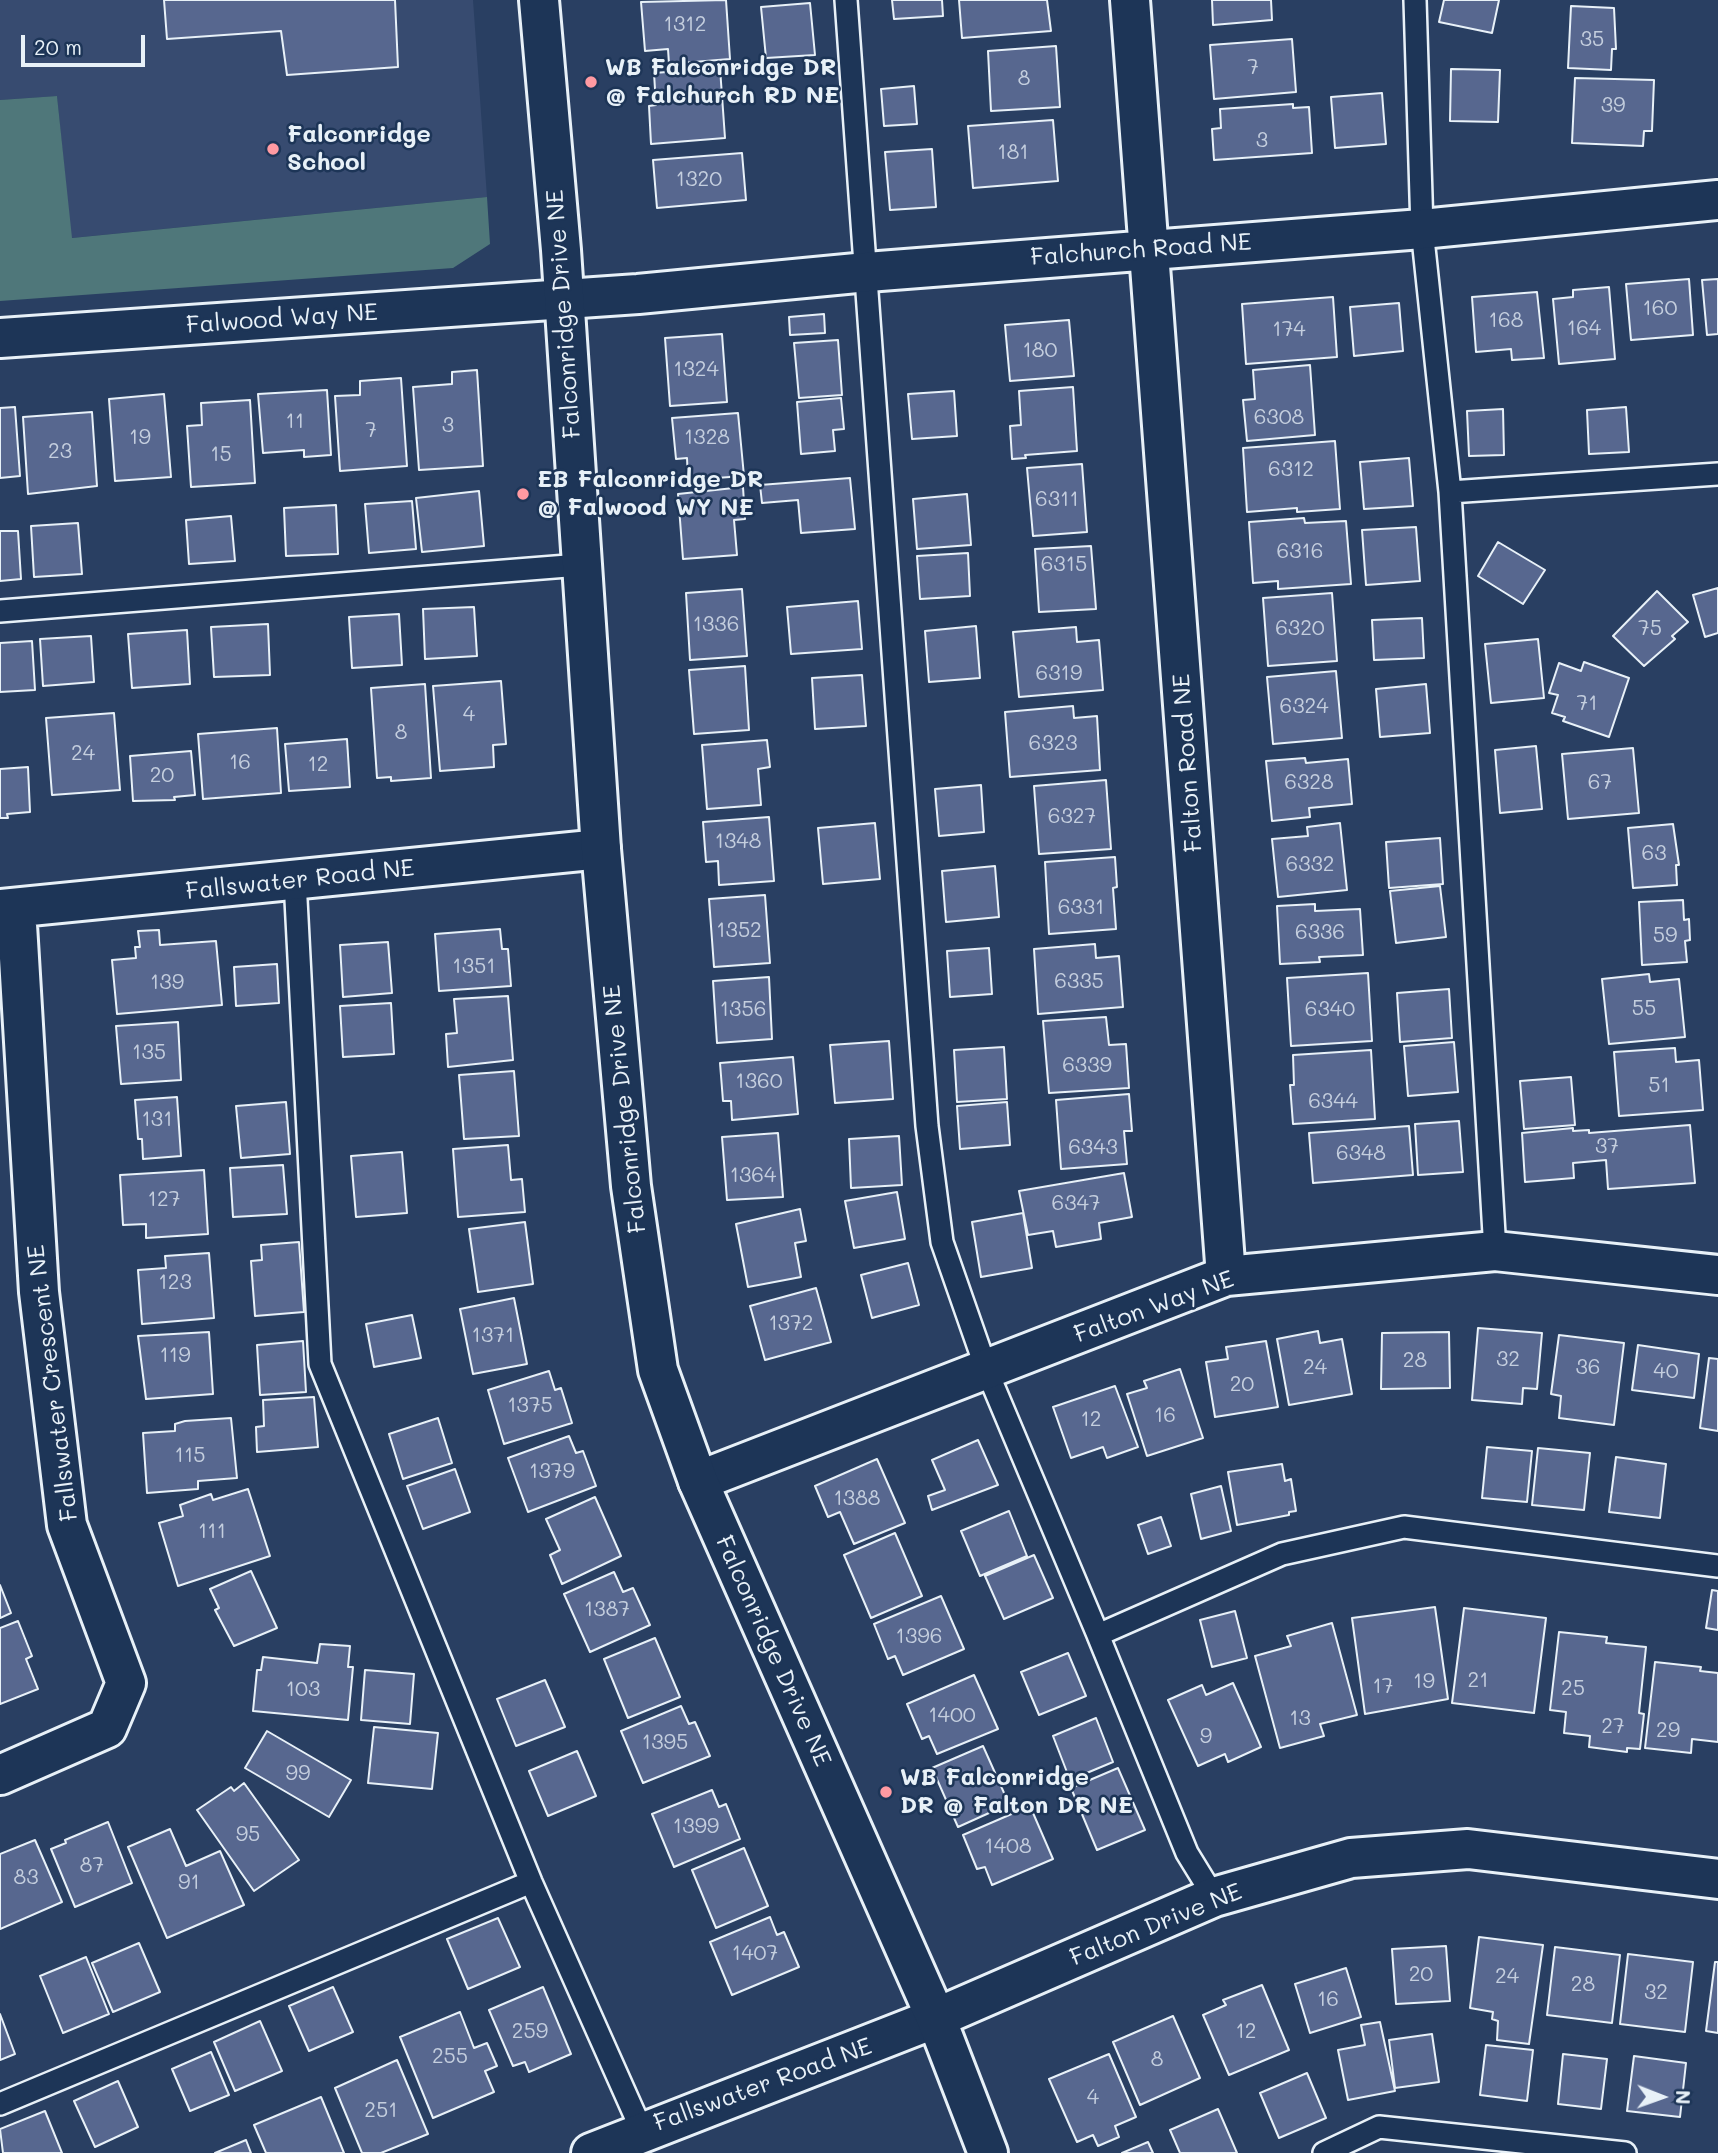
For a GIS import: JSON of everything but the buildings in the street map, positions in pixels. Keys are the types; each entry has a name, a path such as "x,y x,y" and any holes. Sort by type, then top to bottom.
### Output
{"street":[{"name":"Falconridge Drive NE","path":"539,0 563,299 601,849 631,1186 658,1370 698,1481 936,2018 988,2153"},
{"name":"Falton Road NE","path":"1130,0 1151,250 1226,1276"},
{"name":"Falchurch Road NE","path":"563,299 867,272 1422,229 1718,200"},
{"name":"Falwood Way NE","path":"0,338 563,299"},
{"name":"Fallswater Road NE","path":"8,909 601,849"},
{"name":"Fallswater Crescent NE","path":"0,1775 107,1728 126,1683 67,1525 39,1292 8,909"},
{"name":"Falton Way NE","path":"698,1481 1226,1276 1495,1251 1718,1275"},
{"name":"Falton Drive NE","path":"936,2018 1214,1897 1351,1858 1468,1849 1718,1879"},
{"name":"Fallswater Road NE","path":"591,2153 936,2018"}],"lane":[{"path":"846,0 927,1126 942,1242 986,1371 1187,1853 1214,1897"},
{"path":"1415,0 1422,229 1450,492 1495,1251"},
{"path":"1450,492 1718,474"},
{"path":"0,611 580,565"},
{"path":"295,880 320,1364 531,1882 642,2131"},
{"path":"1098,1635 1282,1553 1404,1527 1718,1566"},
{"path":"0,2104 531,1882"},
{"path":"1324,2153 1380,2127 1625,2153"}],"shaded area":[{"name":"Falconridge School","path":"0,0 473,0 487,197 71,238 57,96 0,100"}],"green space":[{"path":"57,96 72,238 487,197 490,244 453,268 0,301 0,100"}],"place":[{"name":"WB Falconridge DR @ Falchurch RD NE","path":"591,82"},
{"name":"Falconridge School","path":"273,149"},
{"name":"EB Falconridge DR @ Falwood WY NE","path":"523,494"},
{"name":"WB Falconridge DR @ Falton DR NE","path":"886,1792"}]}
